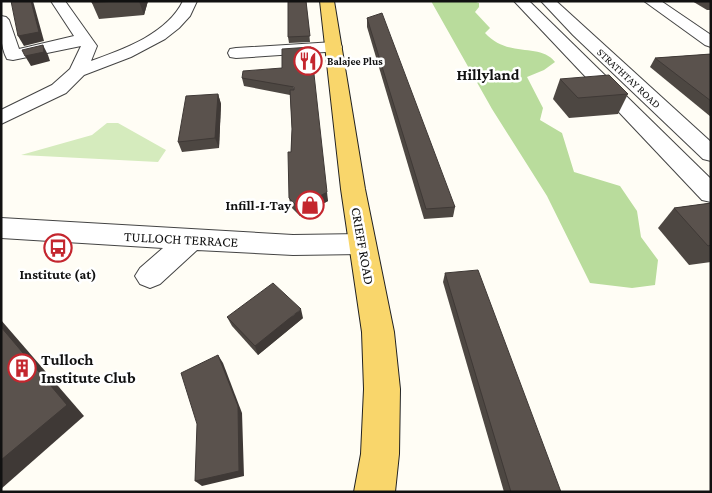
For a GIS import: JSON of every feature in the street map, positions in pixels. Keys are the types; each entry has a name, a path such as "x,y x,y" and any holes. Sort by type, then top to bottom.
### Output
{"main road":[{"name":"CRIEFF ROAD","path":"327,1 362,244 378,332 382,389 380,454 374,492"}],"street":[{"path":"78,71 100,64 163,34 185,12 190,1"},
{"path":"522,1 711,194"},
{"name":"STRATHTAY ROAD","path":"548,1 711,154"},
{"path":"651,1 711,42"},
{"path":"1,118 59,89 78,71 89,46 61,2"},
{"path":"1,20 13,54 84,39"},
{"path":"236,53 334,47"},
{"name":"TULLOCH TERRACE","path":"1,228 303,246 362,244"},
{"path":"150,276 190,240"}],"green space":[{"path":"431,1 473,1 479,3 479,7 475,12 490,28 485,33 494,41 504,46 541,53 549,56 555,62 544,70 527,77 543,108 540,120 562,133 574,172 620,186 637,211 641,237 658,260 655,285 632,288 590,283 547,196 492,109"},
{"path":"107,123 118,123 166,150 158,162 21,155 92,135"}],"building":[{"path":"11,1 31,1 39,32 18,36"},
{"path":"92,1 114,1 92,3"},
{"path":"288,1 306,1 310,36 288,37"},
{"path":"382,13 455,207 426,209 367,18"},
{"path":"43,45 44,52 25,56 22,50"},
{"path":"311,47 327,192 299,208 289,198 288,152 291,152 292,129 290,90 294,90 294,87 242,78 243,71 282,68 282,49"},
{"path":"711,54 711,101 655,58"},
{"path":"609,75 628,94 578,98 560,79"},
{"path":"218,94 215,138 178,142 186,96"},
{"path":"711,203 711,245 708,246 674,208"},
{"path":"478,270 561,492 511,492 445,273"},
{"path":"273,283 301,309 255,346 227,317"},
{"name":"Tulloch Institute Club","path":"1,327 67,405 1,460"},
{"path":"218,355 238,406 239,471 195,481 197,424 181,373"}],"place":[{"name":"Balajee Plus","path":"308,61"},
{"name":"Infill-I-Tay","path":"310,205"},
{"name":"Institute (at)","path":"58,248"},
{"name":"Tulloch Institute Club","path":"22,368"}],"district":[{"name":"Hillyland","path":"488,74"}]}
